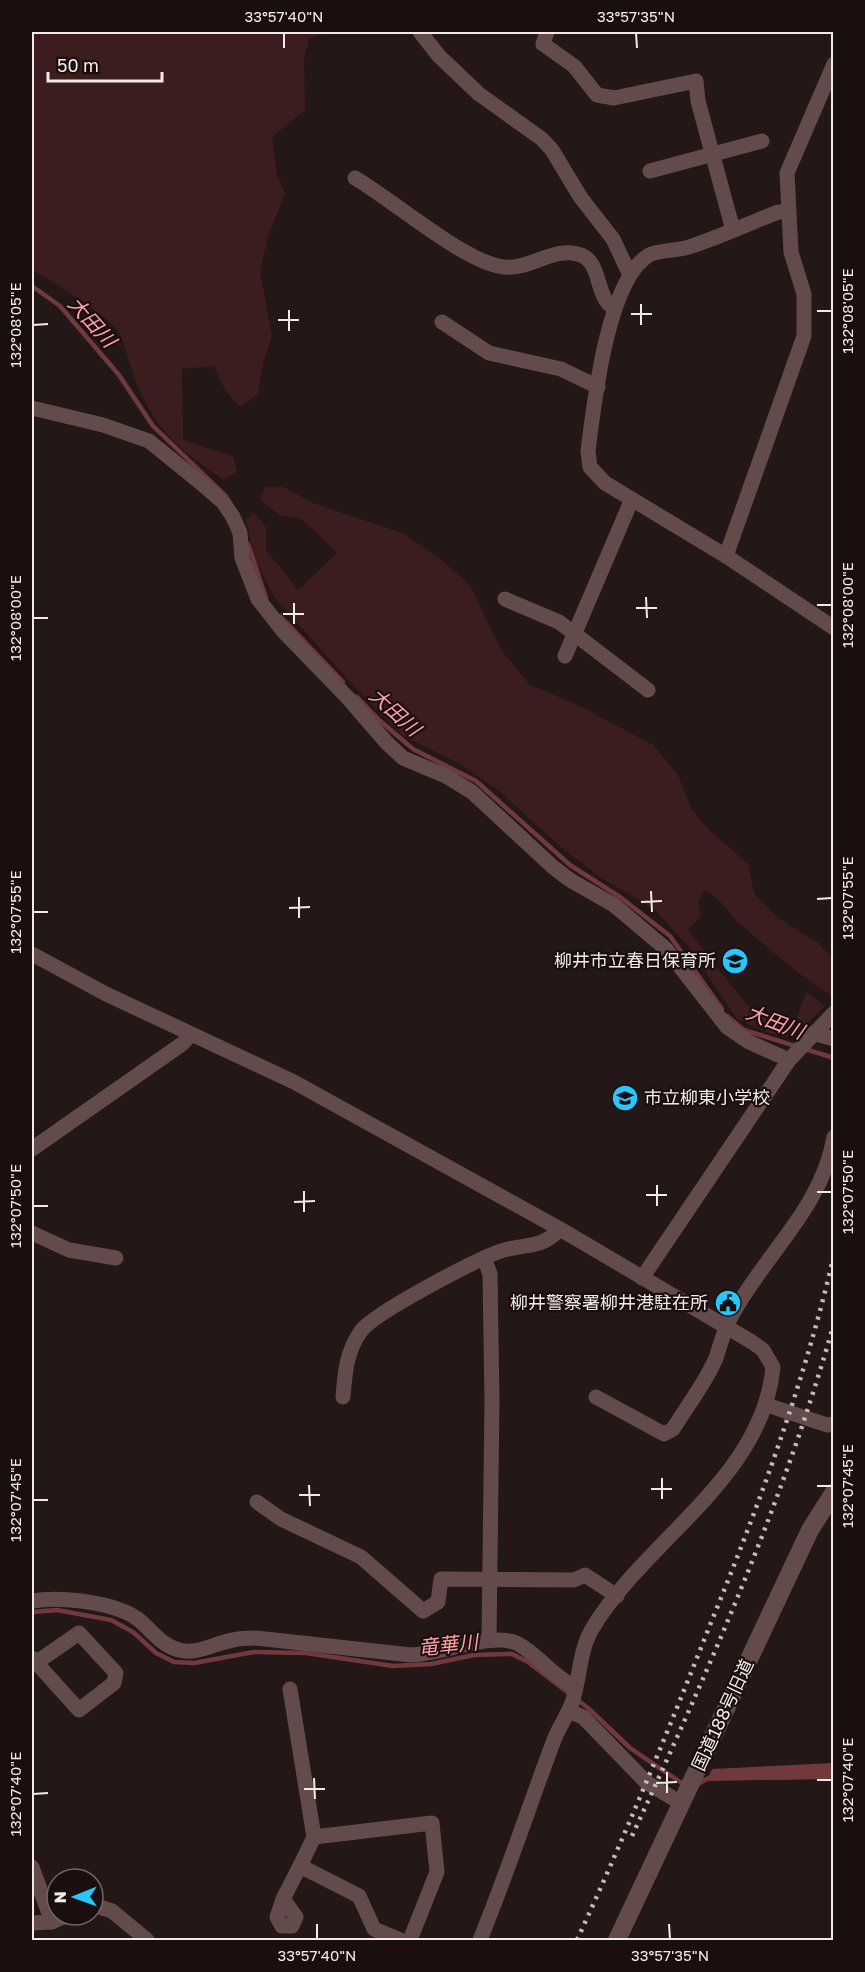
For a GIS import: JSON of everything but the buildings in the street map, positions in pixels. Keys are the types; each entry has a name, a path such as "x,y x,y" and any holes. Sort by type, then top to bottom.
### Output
{"street":[{"path":"420,32 439,56 479,94 542,139 552,150 581,198 613,239 629,273"},
{"path":"547,32 543,44 574,66 597,95 615,98 696,81 698,101 711,154 733,230"},
{"path":"726,556 804,336 804,294 790,252 787,173 791,157 834,64"},
{"path":"650,171 762,141"},
{"path":"355,178 474,257 503,267 517,267 555,255 579,254 588,259 607,301 614,308"},
{"path":"788,212 778,212 689,247 670,252 652,252 639,261 629,273 614,308 588,451 590,467 605,483 726,556 834,628"},
{"path":"442,322 489,353 561,369 598,387"},
{"path":"32,408 103,425 149,441 223,502 240,533 243,558 258,599 284,632 348,698 386,742 403,758 446,776 472,792 553,867 570,880 614,905 666,949 727,1027 749,1042 800,1047 834,1039"},
{"path":"565,656 632,499"},
{"path":"505,599 559,622 648,690"},
{"path":"32,954 191,1035 294,1082 560,1228 752,1342 768,1357 773,1367 766,1405 738,1458 719,1484 617,1596 592,1628 572,1700 555,1738 480,1941"},
{"path":"642,1278 800,1047 834,1013"},
{"path":"32,1149 182,1044 191,1035"},
{"path":"596,1397 664,1434 673,1429 716,1358 726,1328 776,1249 809,1205 824,1176 834,1137"},
{"path":"343,1397 345,1368 350,1348 363,1329 391,1309 484,1258 504,1250 539,1244 549,1240 560,1228"},
{"path":"32,1233 69,1250 116,1258"},
{"path":"484,1258 490,1274 492,1401 489,1640"},
{"path":"766,1405 827,1425 834,1424"},
{"name":"国道188号旧道","path":"617,1941 810,1530 834,1492"},
{"path":"257,1502 280,1519 361,1557 423,1611 438,1602 441,1579 574,1580 585,1575 617,1596"},
{"path":"32,1601 53,1599 123,1611 138,1620 163,1642 182,1651 201,1649 231,1640 256,1638 411,1655 432,1654 489,1640 517,1643 572,1700 583,1717 646,1782 681,1803"},
{"path":"80,1633 116,1673 114,1683 79,1710 34,1660 80,1633"},
{"path":"283,1899 314,1837 290,1689"},
{"path":"314,1837 432,1823 437,1872 410,1941"},
{"path":"300,1866 359,1896 374,1929 400,1941"},
{"path":"32,1867 45,1903"},
{"path":"105,1909 112,1911 147,1941"}],"shaded area":[{"path":"32,32 330,32 309,38 304,60 305,110 272,137 277,175 285,193 268,237 260,272 272,336 264,359 258,394 240,407 225,390 214,366 182,369 183,440 233,456 237,472 224,480 194,459 170,438 151,412 135,379 124,345 115,327 76,297 32,270"},
{"path":"265,487 284,487 313,503 402,533 438,557 470,585 502,651 530,685 576,704 653,745 678,775 692,810 710,831 748,864 754,893 777,917 818,943 833,959 833,995 825,992 786,963 738,922 719,900 705,890 698,902 701,916 688,930 746,1004 775,1023 795,1023 806,992 825,1006 793,1037 771,1034 737,1019 688,946 654,909 600,877 561,847 499,791 460,764 402,735 353,685 275,598 255,560 246,520 253,512 266,527 266,550 298,590 337,553 302,519 280,516 260,499"},
{"path":"833,1763 833,1779 707,1781 712,1769"}],"waterway":[{"name":"大田川","path":"32,286 60,306 119,375 153,426 226,496"},
{"name":"大田川","path":"248,544 266,598"},
{"name":"大田川","path":"280,616 343,682"},
{"name":"大田川","path":"357,697 379,720 413,749 476,781 570,865 620,897 670,936 722,1009"},
{"name":"大田川","path":"727,1016 744,1030 834,1058"},
{"name":"竜華川","path":"32,1612 57,1610 111,1620 133,1632 156,1653 174,1662 194,1663 254,1652 306,1653 393,1666 431,1664 474,1655 512,1654 528,1662 588,1708 630,1748 686,1786"},
{"name":"竜華川","path":"698,1784 714,1775"}],"railway":[{"path":"577,1940 645,1786 745,1538 809,1351 834,1255"},
{"path":"632,1836 743,1584 792,1455 834,1323"}],"place":[{"name":"柳井市立春日保育所","path":"735,961"},
{"name":"市立柳東小学校","path":"625,1098"},
{"name":"柳井警察署柳井港駐在所","path":"728,1303"}]}
